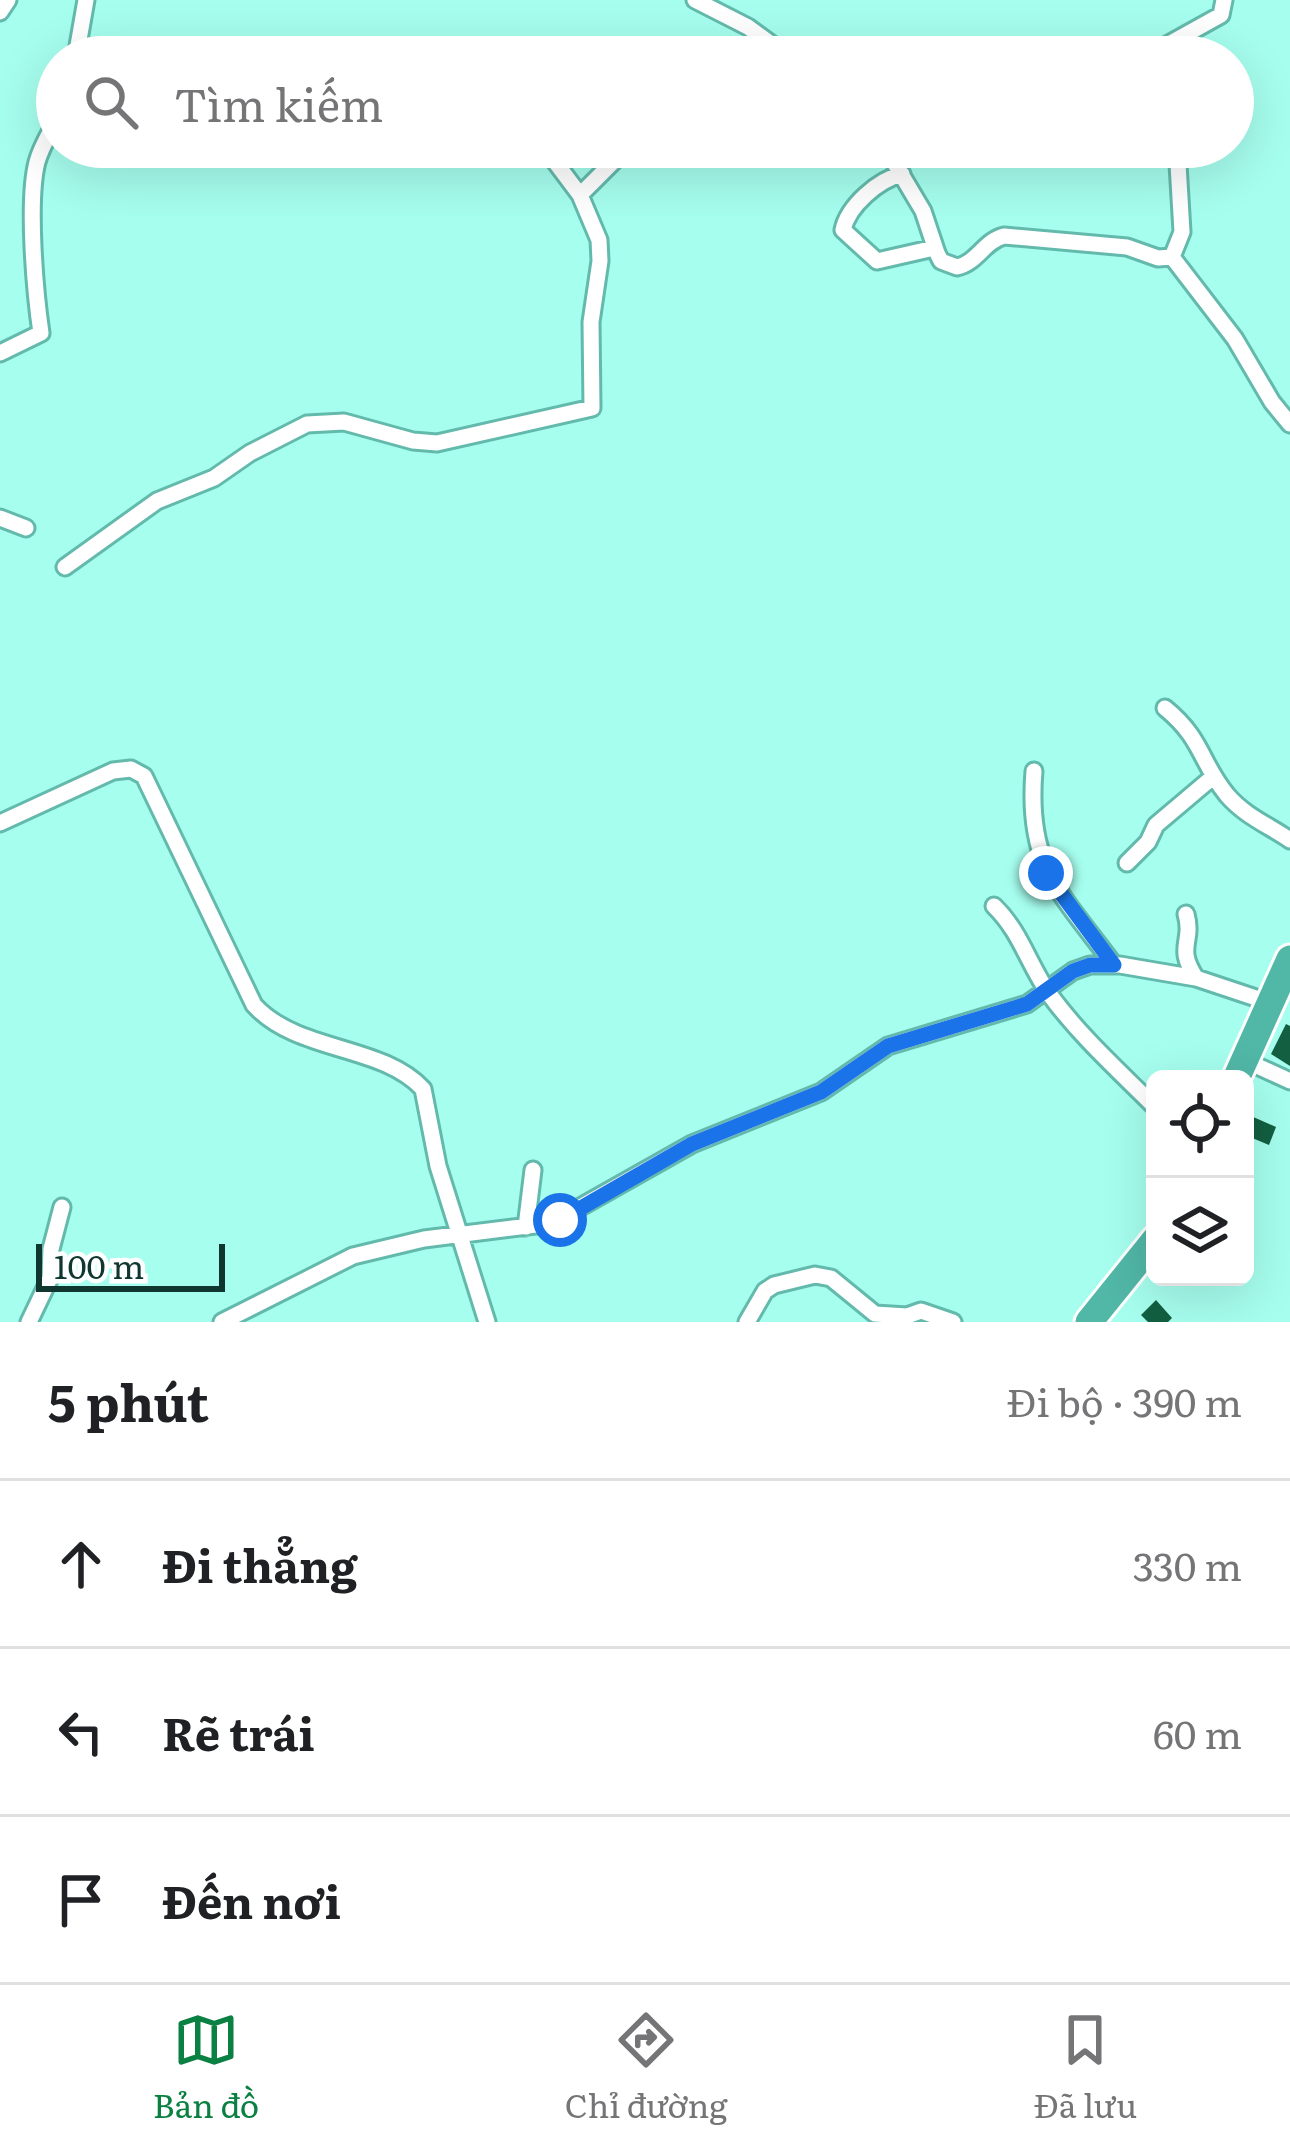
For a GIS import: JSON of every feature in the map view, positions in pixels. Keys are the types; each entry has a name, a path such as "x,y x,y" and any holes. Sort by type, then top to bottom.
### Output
{"highway":[{"path":"1240,1070 1290,959"},
{"path":"1089,1322 1146,1251"}],"street":[{"path":"0,12 8,0"},
{"path":"80,36 86,0"},
{"path":"695,0 760,36"},
{"path":"1183,36 1221,15 1224,0"},
{"path":"0,353 40,333 34,271 37,168"},
{"path":"64,567 157,501 214,478 250,453 308,424 344,422 437,443 592,408 591,322 600,252 597,231 580,195 560,168"},
{"path":"580,195 607,168"},
{"path":"898,168 928,222 941,260 957,267 1004,236 1127,247 1158,258 1172,257"},
{"path":"1172,257 1182,232 1178,168"},
{"path":"902,174 873,189 844,221 843,230 878,261 934,248"},
{"path":"1172,257 1235,339 1290,424"},
{"path":"0,518 26,528"},
{"path":"1165,708 1195,737 1214,776 1250,818 1290,840"},
{"path":"0,823 113,771 131,770 144,776 247,991 266,1018 393,1069 423,1088 457,1234 487,1322"},
{"path":"1034,771 1033,832 1046,873 1114,965"},
{"path":"1127,863 1148,842 1156,825 1214,776"},
{"path":"994,906 1017,932 1047,992 1146,1098"},
{"path":"1186,914 1184,956 1196,978"},
{"path":"222,1322 340,1261 457,1234 552,1223 692,1144 821,1092 888,1046 1027,1004 1073,971 1090,965 1196,978 1268,1002"},
{"path":"1254,1073 1290,1081"},
{"path":"526,1227 533,1169"},
{"path":"29,1322 50,1278 50,1249 62,1207"},
{"path":"747,1322 765,1291 815,1275 831,1278 875,1314 907,1316 921,1311 953,1322"}],"building":[{"path":"1286,1024 1290,1026 1290,1066 1271,1054"},
{"path":"1254,1117 1276,1127 1269,1145 1254,1139"},
{"path":"1156,1300 1172,1318 1168,1322 1148,1322 1141,1315"}],"route":[{"path":"560,1220 692,1144 821,1092 888,1046 1027,1004 1073,971 1114,965 1046,873"}]}
